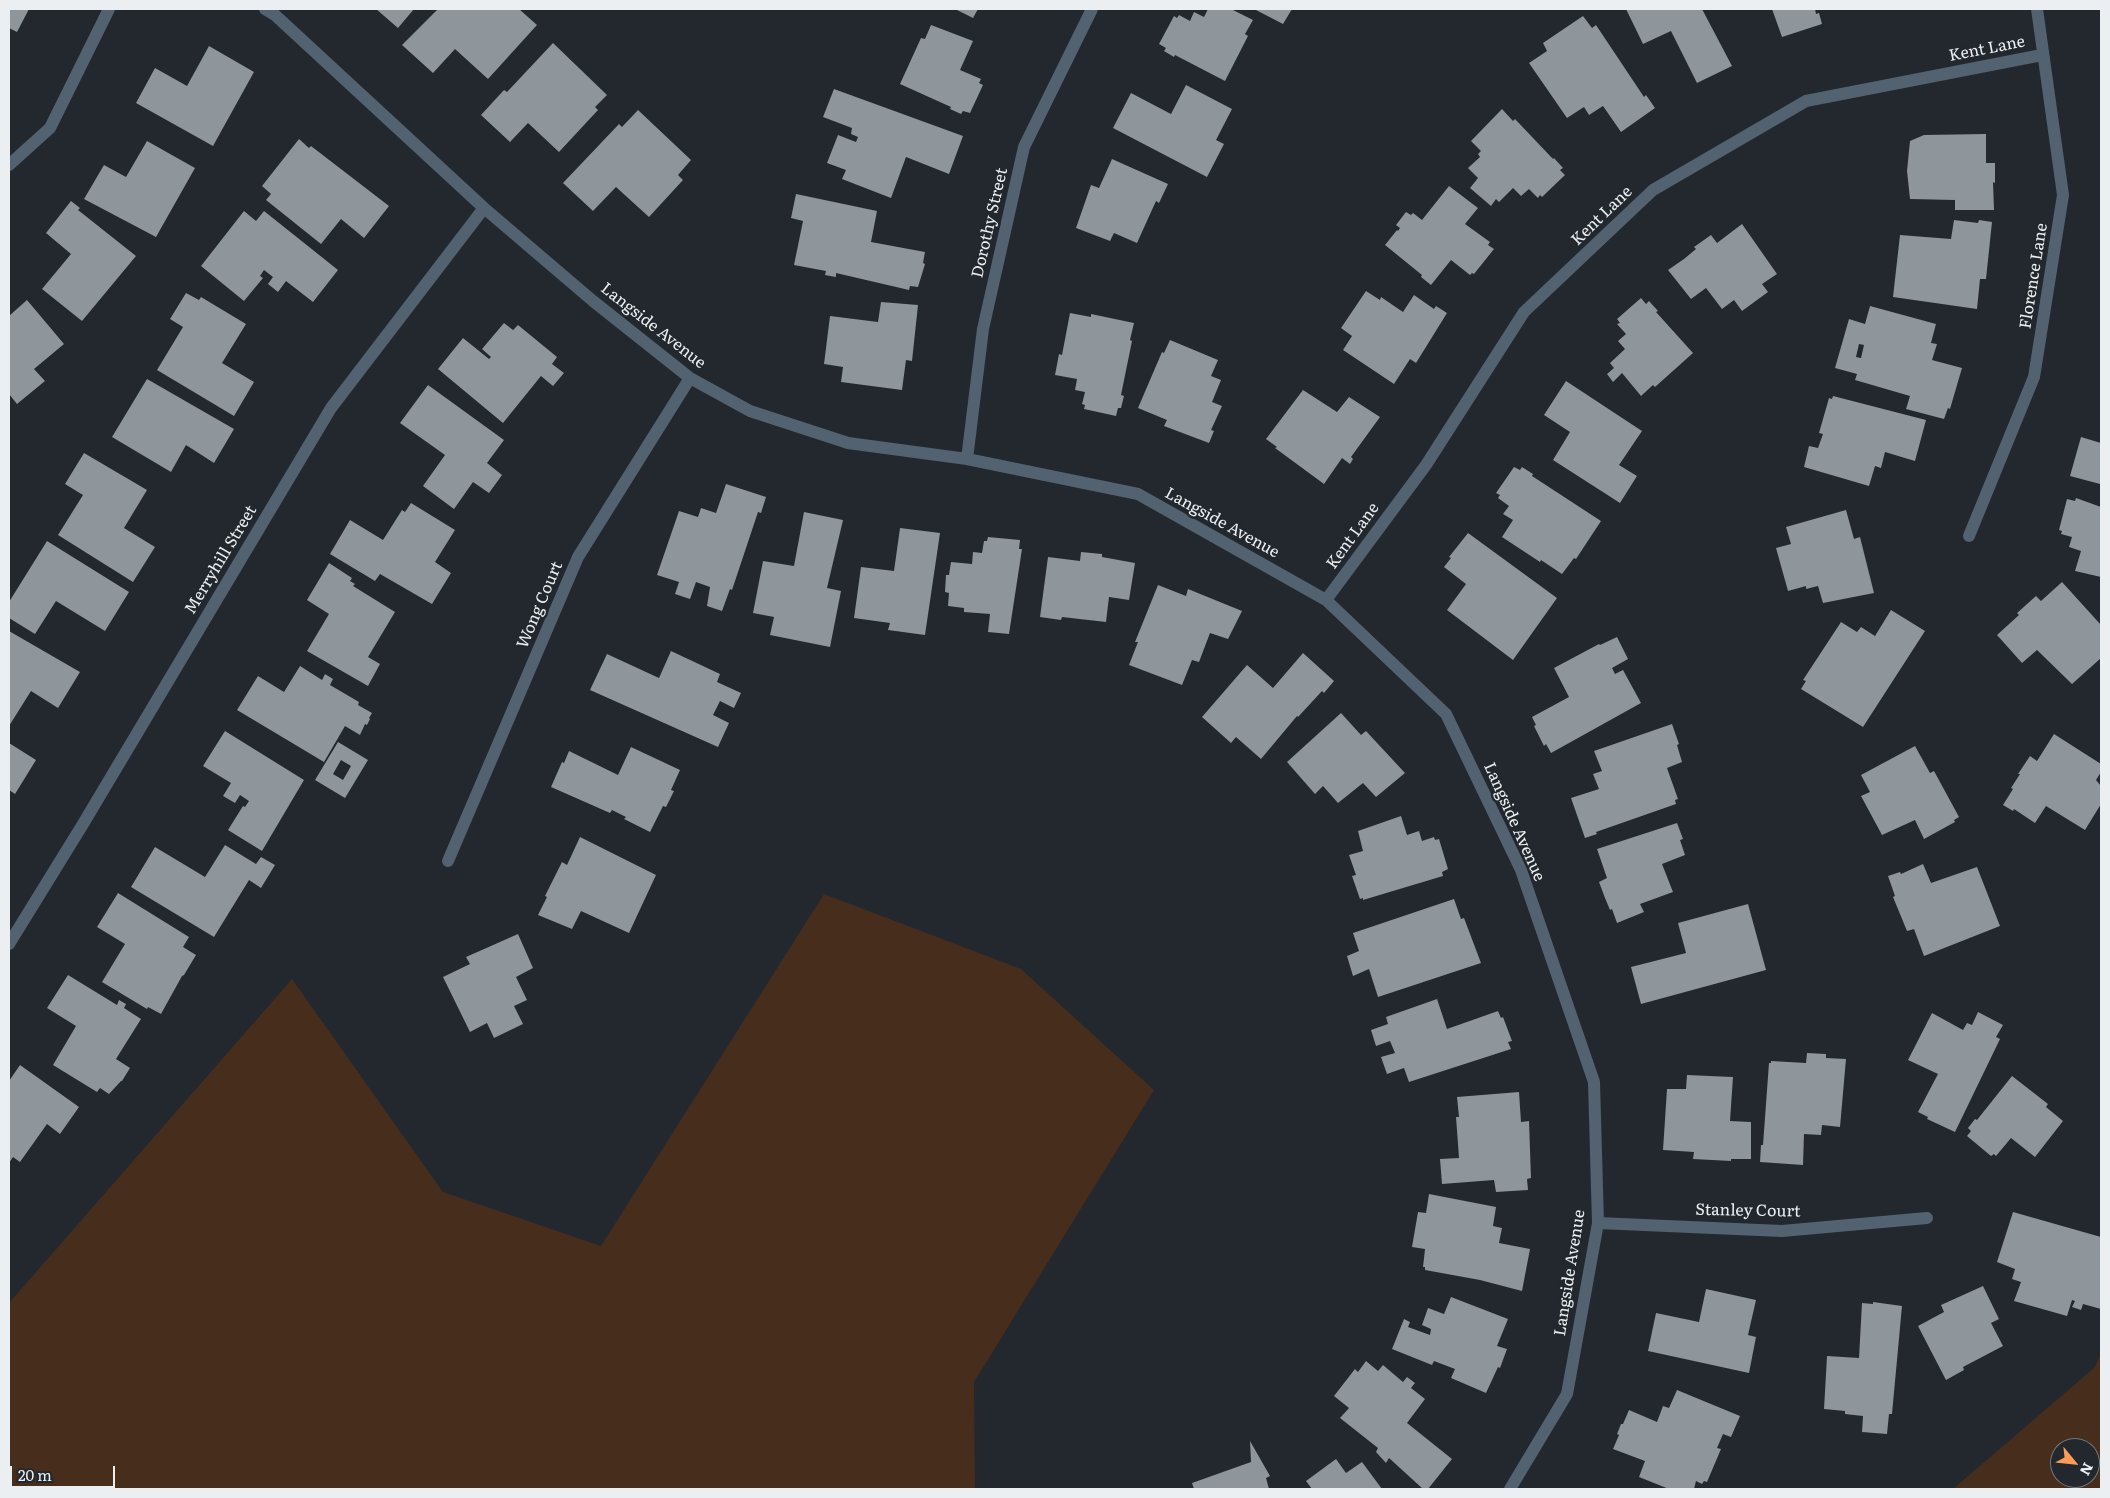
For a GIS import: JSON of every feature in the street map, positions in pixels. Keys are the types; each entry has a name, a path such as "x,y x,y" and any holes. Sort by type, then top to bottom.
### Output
{"street":[{"path":"9,165 50,128 109,9"},
{"name":"Langside Avenue","path":"266,9 275,15 484,208 593,301 690,378 750,410 848,443 967,459 1138,494 1326,600 1446,714 1521,870 1594,1082 1598,1223 1567,1394 1510,1489"},
{"name":"Dorothy Street","path":"967,459 983,329 1024,147 1092,9"},
{"name":"Florence Lane","path":"1969,536 2034,377 2063,195 2037,9"},
{"name":"Kent Lane","path":"1326,600 1426,465 1524,312 1653,190 1806,101 2042,55"},
{"name":"Merryhill Street","path":"9,944 83,824 331,408 484,208"},
{"name":"Wong Court","path":"448,860 578,557 690,378"},
{"name":"Stanley Court","path":"1598,1223 1782,1231 1927,1218"}],"shaded area":[{"path":"824,894 1021,969 1154,1090 974,1382 975,1489 9,1489 9,1303 292,979 443,1192 601,1246"},
{"path":"2101,1353 2101,1489 1953,1489 2095,1367"}],"building":[{"path":"9,9 29,9 17,32 9,28"},
{"path":"376,9 414,9 398,28"},
{"path":"438,9 519,9 537,25 488,79 455,49 433,73 402,45"},
{"path":"955,9 978,9 973,18"},
{"path":"1208,9 1231,9 1253,20 1245,34 1248,36 1225,81 1175,55 1174,57 1164,51 1166,48 1159,44 1174,16 1177,18 1179,15 1190,21 1194,12 1204,17"},
{"path":"1254,9 1292,9 1283,24"},
{"path":"1626,9 1702,9 1732,66 1697,83 1671,31 1643,44"},
{"path":"1772,9 1815,9 1816,14 1819,13 1822,24 1782,37"},
{"path":"1583,16 1592,28 1596,25 1644,97 1646,95 1655,108 1621,132 1603,106 1589,115 1584,107 1567,118 1529,63 1547,51 1543,43"},
{"path":"931,25 973,41 960,70 981,79 979,83 983,85 970,113 963,111 961,114 950,109 951,107 900,84 921,38 925,39"},
{"path":"553,43 607,95 595,107 598,110 559,152 528,123 510,142 481,115 504,90 507,92"},
{"path":"209,46 254,72 213,146 136,103 155,68 187,86"},
{"path":"1186,85 1232,109 1216,140 1224,144 1207,177 1113,128 1131,93 1171,114"},
{"path":"834,89 963,136 949,174 906,157 891,198 842,179 846,170 827,163 838,135 856,142 858,137 851,134 852,128 823,117"},
{"path":"1502,109 1513,121 1515,119 1554,158 1563,168 1560,170 1565,175 1542,197 1540,195 1538,198 1529,189 1521,196 1513,188 1499,202 1496,199 1491,206 1470,188 1478,178 1468,168 1480,157 1478,154 1481,151 1471,141"},
{"path":"638,110 691,160 678,175 683,180 649,217 616,187 593,211 563,183 619,124 622,127"},
{"path":"1986,134 1986,163 1995,163 1995,183 1993,182 1994,210 1955,210 1955,200 1910,199 1907,171 1910,141 1924,135"},
{"path":"299,139 309,148 311,146 389,206 364,238 341,219 321,244 266,200 271,194 262,186"},
{"path":"147,141 195,168 156,237 84,199 104,165 126,177"},
{"path":"1112,159 1168,184 1159,203 1156,201 1137,243 1114,233 1110,241 1076,228 1091,185 1099,188"},
{"path":"1449,186 1478,208 1465,224 1490,242 1488,245 1494,249 1474,274 1470,275 1451,260 1431,285 1421,277 1422,275 1385,245 1400,228 1396,225 1406,212 1411,215 1413,213 1422,220"},
{"path":"796,194 877,211 871,242 925,252 923,263 925,264 918,287 910,286 909,290 836,273 836,277 825,275 826,271 794,265 803,221 791,218"},
{"path":"71,201 80,208 78,210 136,256 82,321 42,289 71,254 46,233"},
{"path":"244,211 256,221 264,211 338,270 313,302 286,281 278,292 268,284 273,277 264,270 260,276 263,278 244,301 201,266"},
{"path":"1954,220 1978,223 1979,220 1992,222 1986,279 1980,279 1977,309 1893,297 1900,235 1951,239"},
{"path":"1742,224 1777,274 1762,284 1768,292 1742,311 1734,300 1722,309 1706,288 1691,299 1668,270 1684,259 1696,249 1694,247 1711,235 1717,243"},
{"path":"1366,291 1380,300 1381,297 1403,312 1414,295 1434,309 1436,306 1447,313 1416,363 1410,359 1394,384 1343,350 1352,336 1341,328"},
{"path":"186,293 199,300 201,297 246,324 222,363 254,382 234,416 157,370 183,327 170,319"},
{"path":"1641,298 1646,304 1649,301 1658,311 1656,312 1693,353 1655,387 1653,385 1641,396 1622,373 1613,382 1607,374 1614,368 1610,363 1625,349 1618,341 1626,334 1617,324 1620,323 1617,319"},
{"path":"27,300 64,344 34,369 45,381 17,404 9,394 9,316"},
{"path":"881,302 918,305 912,361 906,360 902,390 841,382 843,367 824,364 830,316 878,322"},
{"path":"1870,306 1936,324 1931,343 1937,344 1932,360 1962,368 1950,409 1948,408 1944,419 1906,409 1910,396 1855,380 1857,374 1835,368 1849,319 1865,324","holes":["1859,344 1864,345 1861,358 1856,357"]},
{"path":"1070,313 1091,317 1091,314 1134,323 1121,395 1124,396 1121,408 1118,408 1116,416 1084,409 1085,405 1082,404 1085,392 1075,390 1077,379 1055,375 1059,354 1062,355"},
{"path":"504,323 513,330 518,325 557,357 552,364 564,373 553,386 541,376 503,423 438,369 463,338 489,359 491,357 482,349"},
{"path":"1170,340 1218,360 1211,376 1221,380 1212,402 1222,406 1211,430 1214,431 1209,443 1164,426 1167,420 1138,408 1162,352 1164,353"},
{"path":"147,379 234,429 214,463 186,445 171,472 112,437"},
{"path":"1566,381 1642,431 1619,465 1637,476 1620,503 1553,460 1570,432 1544,415"},
{"path":"428,385 504,440 487,463 502,475 489,493 473,482 454,509 423,486 445,455 400,423"},
{"path":"1303,390 1337,412 1349,397 1380,417 1351,457 1353,459 1350,464 1342,458 1324,484 1275,448 1277,447 1266,439"},
{"path":"1833,396 1926,420 1915,461 1885,452 1881,468 1875,466 1869,486 1804,467 1809,446 1818,448 1823,434 1819,433 1829,398 1832,399"},
{"path":"2081,437 2101,443 2100,484 2070,476"},
{"path":"84,453 147,490 124,528 155,547 133,582 58,535 83,495 65,484"},
{"path":"1514,467 1520,470 1522,467 1533,474 1532,476 1601,521 1576,559 1574,558 1562,574 1502,537 1513,520 1503,514 1509,506 1498,498 1500,495 1496,493"},
{"path":"726,484 766,497 761,513 758,512 732,590 730,589 722,611 707,606 710,587 696,582 690,599 675,594 679,582 657,575 679,511 698,517 701,508 716,513"},
{"path":"2076,498 2101,507 2101,577 2075,571 2081,551 2069,547 2072,537 2061,534 2062,531 2059,530 2067,499 2075,501"},
{"path":"411,503 455,530 435,562 451,573 432,604 380,574 375,581 330,554 350,520 383,540 402,510 405,512"},
{"path":"1846,510 1854,539 1860,537 1874,593 1823,603 1818,586 1806,589 1806,586 1788,591 1776,548 1791,544 1786,527"},
{"path":"804,512 843,520 827,588 841,591 830,647 770,635 774,617 753,613 763,561 794,566"},
{"path":"900,528 940,533 925,635 888,630 890,623 854,618 861,567 894,571"},
{"path":"1468,533 1557,598 1513,660 1447,610 1466,584 1444,567 1451,558 1449,557"},
{"path":"988,537 1020,540 1019,549 1022,549 1009,634 988,632 990,614 964,612 964,608 948,606 949,593 945,592 946,575 949,575 951,562 972,564 973,552 982,553 984,541 987,541"},
{"path":"47,541 129,592 105,631 56,601 35,634 9,618 9,602"},
{"path":"1081,552 1102,554 1102,557 1135,563 1129,600 1109,597 1106,622 1062,617 1061,620 1040,617 1048,557 1080,561"},
{"path":"329,563 352,578 350,581 355,584 353,586 395,612 368,657 380,664 368,686 307,651 329,614 307,600"},
{"path":"2062,582 2101,625 2101,658 2072,684 2037,650 2022,663 1997,635 2036,596 2041,601"},
{"path":"1158,585 1186,596 1188,589 1242,611 1228,639 1210,633 1199,662 1192,660 1182,685 1129,665 1138,642 1135,642"},
{"path":"1891,610 1925,631 1863,727 1801,689 1806,681 1803,680 1841,622 1857,632 1861,627 1875,636"},
{"path":"9,631 80,672 58,708 31,691 9,726"},
{"path":"1617,637 1628,659 1612,668 1615,674 1623,670 1641,703 1551,753 1546,744 1544,746 1534,726 1536,725 1532,717 1569,697 1554,668 1599,644"},
{"path":"671,651 720,674 717,682 741,693 734,708 720,701 713,715 729,723 718,747 590,690 607,654 659,678"},
{"path":"1303,653 1334,681 1324,693 1322,691 1297,716 1261,759 1236,737 1231,743 1202,717 1247,665 1273,688"},
{"path":"300,666 322,680 325,674 333,679 330,685 359,702 358,705 372,713 360,735 345,726 324,762 237,710 258,676 284,692"},
{"path":"1341,713 1361,735 1366,731 1405,773 1376,797 1363,783 1338,803 1323,786 1315,794 1287,762"},
{"path":"1672,724 1679,744 1677,745 1682,762 1667,768 1678,799 1675,800 1676,804 1596,832 1597,834 1585,838 1571,798 1599,789 1593,774 1602,771 1594,751"},
{"path":"225,731 304,780 262,851 228,830 243,806 245,807 249,801 240,795 235,803 223,796 231,783 203,766"},
{"path":"2054,734 2101,764 2101,772 2096,780 2101,786 2101,804 2085,830 2046,806 2035,823 2014,809 2013,811 2003,805 2013,789 2011,788 2020,774 2018,774 2030,756 2037,761"},
{"path":"338,742 368,760 345,798 315,780","holes":["341,760 351,766 343,780 333,774"]},
{"path":"9,743 36,760 15,794 9,790"},
{"path":"1915,746 1930,773 1934,771 1959,817 1954,820 1955,822 1924,839 1915,820 1882,835 1861,796 1870,792 1861,775"},
{"path":"631,747 680,770 671,790 674,791 666,807 663,806 650,832 624,819 626,817 612,810 610,813 551,787 569,751 618,775"},
{"path":"1401,816 1407,835 1419,831 1422,841 1434,837 1435,840 1439,839 1448,869 1442,872 1443,876 1363,900 1363,898 1360,899 1352,876 1356,875 1349,855 1363,851 1358,831"},
{"path":"1677,823 1683,839 1680,840 1685,855 1662,864 1673,892 1640,904 1644,912 1617,923 1599,882 1607,878 1597,849"},
{"path":"580,837 656,875 629,933 581,911 572,929 538,915 562,862 567,865"},
{"path":"225,845 256,864 261,857 275,865 261,888 249,880 214,937 131,887 155,847 205,877"},
{"path":"1923,864 1931,883 1977,867 2000,926 1924,956 1914,929 1907,931 1893,897 1895,896 1888,876 1900,872 1901,874"},
{"path":"118,893 189,937 183,947 196,955 161,1014 148,1007 147,1009 102,982 125,944 97,927"},
{"path":"1454,899 1461,919 1464,918 1481,963 1378,997 1369,969 1353,976 1347,956 1359,951 1353,933"},
{"path":"1748,904 1766,970 1641,1004 1631,967 1686,953 1678,923"},
{"path":"518,934 533,968 516,977 527,1000 514,1006 523,1024 494,1038 487,1023 470,1032 443,977 470,964 466,957"},
{"path":"68,975 117,1005 119,1000 126,1004 124,1008 141,1019 116,1059 130,1068 122,1081 109,1094 100,1088 97,1092 53,1065 76,1026 47,1008"},
{"path":"1437,999 1447,1029 1498,1011 1501,1018 1503,1017 1512,1041 1508,1042 1511,1049 1409,1082 1404,1068 1387,1074 1381,1057 1395,1053 1390,1041 1376,1046 1371,1030 1388,1024 1386,1017"},
{"path":"1978,1012 2003,1025 1996,1037 2000,1039 1955,1132 1927,1119 1928,1117 1918,1112 1938,1074 1908,1060 1932,1013 1963,1030 1967,1023 1972,1025"},
{"path":"1807,1053 1826,1054 1826,1058 1846,1059 1840,1127 1822,1125 1821,1135 1804,1134 1803,1165 1760,1162 1769,1063 1771,1061 1806,1063"},
{"path":"20,1065 79,1107 60,1134 47,1124 20,1162 13,1157 9,1163 9,1081"},
{"path":"1687,1075 1733,1077 1730,1121 1751,1122 1751,1159 1731,1159 1731,1161 1693,1159 1694,1152 1663,1150 1667,1089 1686,1089"},
{"path":"2012,1076 2048,1104 2046,1107 2063,1121 2035,1157 2011,1138 1996,1156 1994,1154 1991,1156 1967,1136 1971,1131 1968,1128 1975,1119 1977,1120"},
{"path":"1519,1092 1521,1122 1529,1121 1531,1178 1527,1179 1528,1190 1496,1192 1494,1180 1442,1184 1440,1159 1459,1158 1456,1117 1459,1117 1457,1097"},
{"path":"1429,1194 1496,1207 1493,1226 1502,1228 1499,1243 1530,1249 1522,1291 1480,1280 1425,1270 1425,1267 1423,1267 1425,1249 1412,1247 1418,1212 1426,1213"},
{"path":"2013,1212 2101,1237 2101,1309 2083,1304 2081,1310 2072,1307 2075,1301 2072,1300 2067,1316 2014,1301 2021,1282 2012,1279 2015,1269 1997,1262"},
{"path":"1983,1286 1999,1319 1991,1323 2003,1346 1963,1367 1964,1370 1946,1380 1918,1326 1944,1312 1941,1305"},
{"path":"1706,1289 1756,1300 1748,1335 1756,1337 1749,1373 1648,1351 1656,1313 1699,1322"},
{"path":"1451,1297 1508,1319 1497,1346 1507,1349 1500,1368 1498,1367 1486,1393 1451,1378 1455,1369 1434,1361 1432,1365 1392,1349 1404,1319 1410,1322 1408,1327 1430,1335 1431,1329 1422,1325 1428,1308 1444,1314"},
{"path":"1873,1302 1902,1306 1892,1414 1889,1414 1887,1434 1862,1432 1863,1416 1845,1414 1845,1411 1824,1409 1827,1356 1859,1358 1862,1303 1873,1304"},
{"path":"1366,1361 1378,1371 1383,1365 1403,1382 1407,1377 1415,1383 1411,1388 1425,1399 1407,1423 1452,1459 1428,1489 1423,1489 1389,1458 1386,1463 1376,1452 1378,1448 1340,1418 1349,1408 1334,1396 1355,1369 1358,1372"},
{"path":"1677,1390 1740,1416 1731,1437 1723,1434 1717,1448 1721,1449 1707,1482 1704,1481 1702,1484 1696,1481 1694,1489 1669,1489 1639,1477 1645,1461 1613,1449 1621,1424 1623,1424 1629,1410 1657,1422 1663,1406 1669,1408"},
{"path":"1250,1441 1270,1476 1266,1478 1269,1489 1194,1489 1192,1483 1251,1462"},
{"path":"1336,1459 1346,1473 1362,1462 1382,1489 1312,1489 1306,1481"}]}
